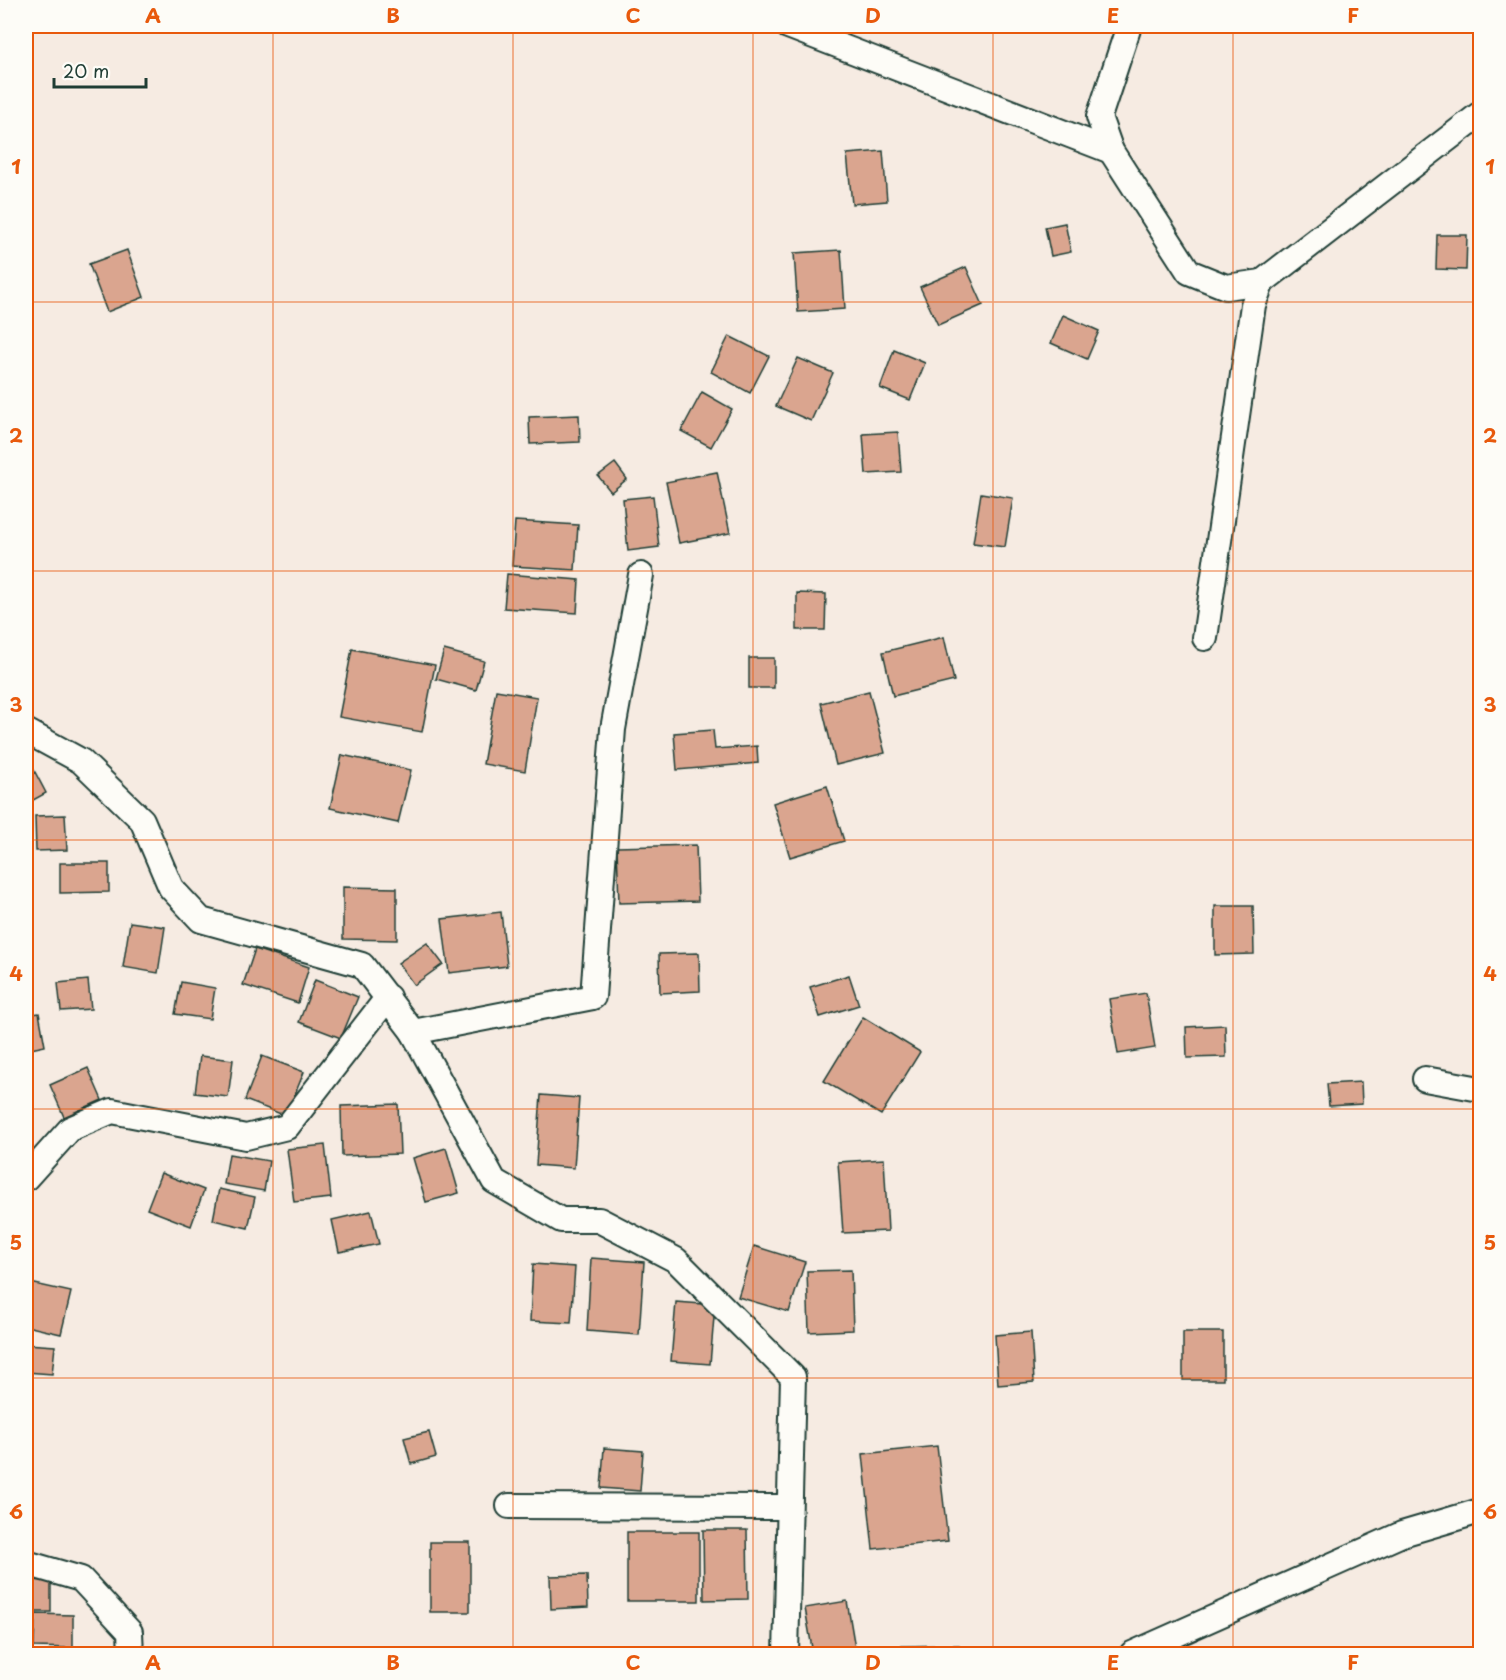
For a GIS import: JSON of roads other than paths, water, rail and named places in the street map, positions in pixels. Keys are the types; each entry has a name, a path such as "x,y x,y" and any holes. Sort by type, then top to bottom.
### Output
{"street":[{"path":"788,26 1111,151"},
{"path":"1129,26 1099,117 1111,151 1189,273 1226,287 1262,282 1480,114"},
{"path":"1205,638 1253,304 1262,282"},
{"path":"413,1032 593,997 613,729 640,575"},
{"path":"26,731 81,761 142,820 171,888 201,920 362,964 413,1032 494,1181 561,1220 599,1220 676,1260 793,1377 786,1654"},
{"path":"26,1178 70,1129 112,1111 246,1137 287,1127 388,997"},
{"path":"1425,1078 1480,1089"},
{"path":"509,1506 789,1507"},
{"path":"1132,1654 1402,1534 1480,1511"},
{"path":"26,1563 81,1579 130,1632 131,1654"}]}
